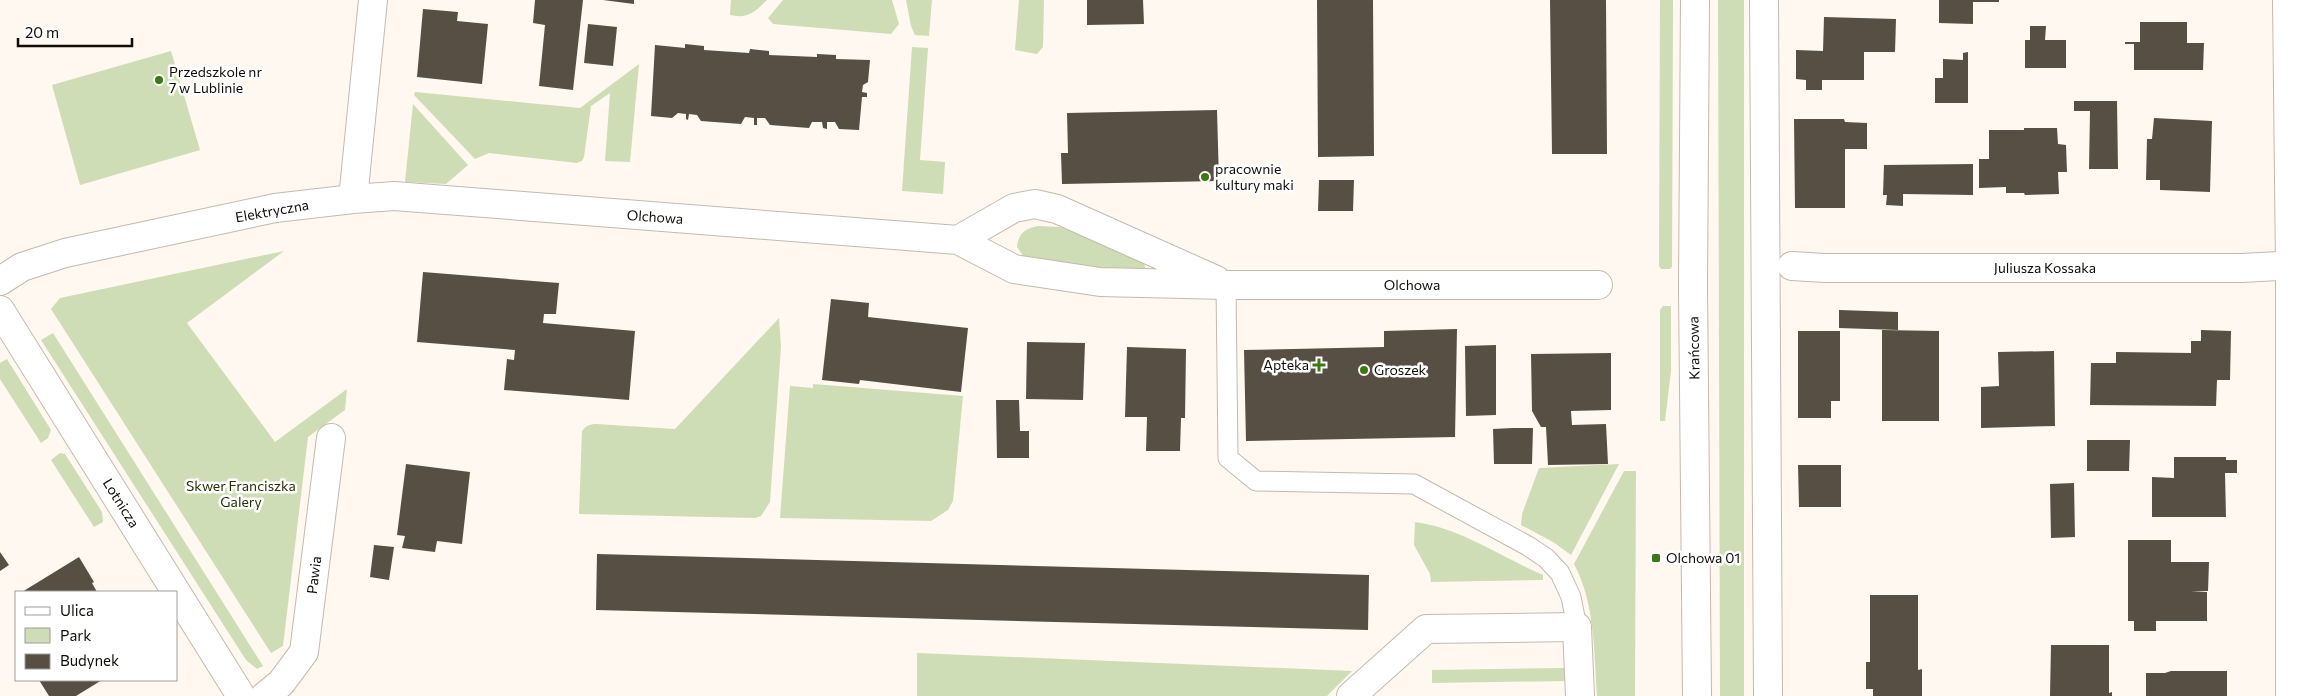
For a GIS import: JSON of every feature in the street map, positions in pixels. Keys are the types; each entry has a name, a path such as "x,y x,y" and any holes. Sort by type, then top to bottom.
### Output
{"street":[{"path":"353,199 373,0"},
{"name":"Krańcowa","path":"1695,0 1693,287 1697,696"},
{"path":"1764,0 1768,696"},
{"path":"2287,0 2295,266 2290,696"},
{"name":"Olchowa","path":"353,199 394,196 958,240 1014,269 1100,282 1226,285 1598,285"},
{"name":"Elektryczna","path":"0,281 22,267 65,253 275,208 353,199"},
{"name":"Olchowa","path":"958,240 1014,208 1035,204 1057,208 1226,285"},
{"name":"Juliusza Kossaka","path":"1792,266 1825,268 2242,268 2295,266"},
{"name":"Lotnicza","path":"0,310 175,591"},
{"name":"Pawia","path":"265,696 281,683 304,652 331,438"},
{"name":"Lotnicza","path":"178,595 241,696"},
{"path":"1351,696 1426,629 1576,627 1580,696"}],"lane":[{"path":"1226,285 1228,458 1256,481 1414,484 1528,546 1546,558 1560,573 1571,598 1576,627"}],"green space":[{"path":"731,0 767,0 755,11 746,15 736,16 730,15"},
{"path":"783,0 892,0 899,24 891,34 773,24 768,18"},
{"path":"906,0 932,0 929,36 915,35 911,26"},
{"path":"1019,0 1044,0 1043,47 1037,54 1015,50"},
{"path":"1660,0 1673,0 1672,267 1670,269 1661,269 1659,266"},
{"path":"1718,0 1744,0 1744,696 1720,696"},
{"path":"912,47 928,48 920,160 945,162 943,194 902,191"},
{"path":"171,51 200,150 80,185 52,85"},
{"path":"639,64 630,162 605,161 610,93 591,106 584,157 582,161 577,163 489,153 475,159 414,95 415,92 580,108"},
{"path":"413,104 468,165 446,184 405,182"},
{"path":"1038,226 1060,227 1142,258 1145,271 1140,274 1024,257 1017,247 1019,238 1026,230"},
{"name":"Skwer Franciszka Galery","path":"284,251 187,323 275,442 347,389 345,410 308,437 283,646 271,653 51,309 60,298"},
{"path":"1663,306 1671,306 1671,371 1665,421 1660,421 1660,310"},
{"path":"779,318 781,347 770,502 761,516 755,518 579,514 582,431 585,428 596,424 675,429"},
{"path":"53,333 263,666 257,669 246,660 41,340"},
{"path":"7,359 51,430 48,438 41,443 0,379 0,363"},
{"path":"813,384 963,396 953,501 948,510 931,521 780,518 790,386 813,388"},
{"path":"60,453 65,454 102,512 103,522 94,527 51,460"},
{"path":"1619,464 1571,555 1553,542 1521,525 1522,514 1539,468"},
{"path":"1624,471 1636,471 1635,696 1597,696 1590,611 1581,579 1574,564"},
{"path":"1415,522 1432,525 1465,537 1543,575 1543,580 1431,582 1430,574 1414,545"},
{"path":"917,653 1352,671 1327,696 917,696"},
{"path":"1564,668 1566,681 1432,683 1432,670"}],"building":[{"path":"535,0 583,0 573,90 539,86 545,25 533,23"},
{"path":"603,0 634,0 634,4"},
{"path":"1087,0 1143,0 1144,24 1087,25"},
{"path":"1317,0 1373,0 1374,156 1318,157"},
{"path":"1550,0 1606,0 1607,154 1552,154"},
{"path":"1939,0 1999,0 1999,2 1973,2 1973,24 1939,23"},
{"path":"423,9 458,12 457,21 488,24 482,84 417,77"},
{"path":"1824,17 1896,19 1895,52 1864,52 1864,80 1822,80 1822,90 1806,90 1806,80 1796,79 1796,50 1823,51"},
{"path":"2140,22 2187,22 2187,43 2204,43 2203,70 2134,70 2134,44 2125,44 2125,42 2140,42"},
{"path":"588,24 617,27 613,66 584,63"},
{"path":"2030,26 2046,26 2045,40 2066,40 2066,68 2025,68 2025,40 2030,40"},
{"path":"685,44 704,46 704,50 749,53 750,49 769,51 769,55 817,57 817,54 836,55 836,59 870,60 868,82 863,85 862,92 867,93 867,97 862,97 859,130 839,129 835,122 827,122 827,129 823,128 822,122 812,122 809,128 770,125 765,118 757,118 757,125 754,125 754,118 745,117 741,124 701,121 697,115 689,114 688,120 686,119 686,114 678,113 672,118 651,116 655,45 685,48"},
{"path":"1968,52 1968,103 1935,103 1935,78 1943,78 1943,59 1963,60 1963,53"},
{"path":"2074,101 2117,101 2118,169 2089,169 2090,111 2074,111"},
{"path":"1217,110 1219,181 1062,184 1061,153 1068,153 1067,113"},
{"path":"2154,118 2212,121 2210,192 2160,190 2160,180 2146,180 2147,139 2152,139"},
{"path":"1794,119 1844,119 1845,122 1867,123 1867,149 1845,149 1845,208 1795,208"},
{"path":"2024,128 2057,128 2058,144 2066,145 2067,172 2058,172 2059,194 2025,195 2024,193 2006,193 2006,187 1979,188 1979,159 1989,159 1989,130 2024,130"},
{"path":"1973,164 1973,195 1903,194 1903,206 1886,205 1887,195 1883,195 1884,165"},
{"path":"1319,180 1354,180 1353,211 1318,211"},
{"path":"423,272 559,283 556,314 544,314 543,323 635,331 629,400 504,390 507,359 514,360 515,350 417,342"},
{"path":"831,299 869,303 868,317 968,328 961,392 860,380 859,384 822,380"},
{"path":"1839,310 1898,312 1898,330 1839,328"},
{"path":"1457,329 1455,437 1246,441 1244,350 1384,347 1384,331"},
{"path":"1882,330 1939,331 1939,421 1882,421"},
{"path":"2201,330 2231,331 2230,380 2217,380 2216,406 2090,405 2091,363 2116,363 2116,352 2191,353 2191,341 2201,341"},
{"path":"1798,331 1840,331 1840,401 1831,401 1831,418 1798,418"},
{"path":"1027,342 1085,343 1083,400 1026,399"},
{"path":"1496,345 1496,415 1466,416 1465,346"},
{"path":"1127,347 1186,349 1185,418 1181,418 1180,451 1146,451 1147,417 1125,417"},
{"path":"2054,351 2055,426 1981,428 1981,387 1999,386 1998,352"},
{"path":"1611,353 1611,410 1571,411 1572,425 1606,424 1608,464 1548,465 1546,427 1541,427 1532,411 1531,354"},
{"path":"996,400 1019,400 1020,431 1029,431 1029,458 997,458"},
{"path":"1533,428 1532,464 1494,464 1493,429"},
{"path":"2087,440 2130,440 2129,471 2087,471"},
{"path":"2174,457 2226,457 2226,460 2237,460 2237,473 2225,473 2226,517 2152,517 2152,477 2174,478"},
{"path":"406,464 470,472 462,544 437,541 435,552 402,548 405,536 397,535"},
{"path":"1798,465 1841,465 1841,507 1799,507"},
{"path":"2074,483 2075,537 2051,538 2050,484"},
{"path":"2128,540 2171,540 2171,562 2209,562 2208,591 2191,591 2207,592 2207,621 2156,621 2156,631 2134,631 2134,621 2128,621"},
{"path":"374,545 394,547 389,580 370,577"},
{"path":"0,552 9,565 0,571"},
{"path":"597,554 1369,575 1368,630 596,610"},
{"path":"79,557 94,582 92,583 96,591 24,591"},
{"path":"1870,595 1918,595 1918,670 1922,669 1922,696 1873,696 1873,689 1866,689 1866,662 1870,662"},
{"path":"2051,645 2109,645 2109,693 2112,692 2112,696 2050,696"},
{"path":"2171,671 2227,671 2227,696 2146,696 2146,673 2165,673"},
{"path":"40,681 100,681 76,696 49,696"}],"place":[{"name":"Przedszkole nr 7 w Lublinie","path":"159,80"},
{"name":"pracownie kultury maki","path":"1205,177"},
{"name":"Apteka","path":"1319,365"},
{"name":"Groszek","path":"1364,370"},
{"name":"Olchowa 01","path":"1656,558"}]}
